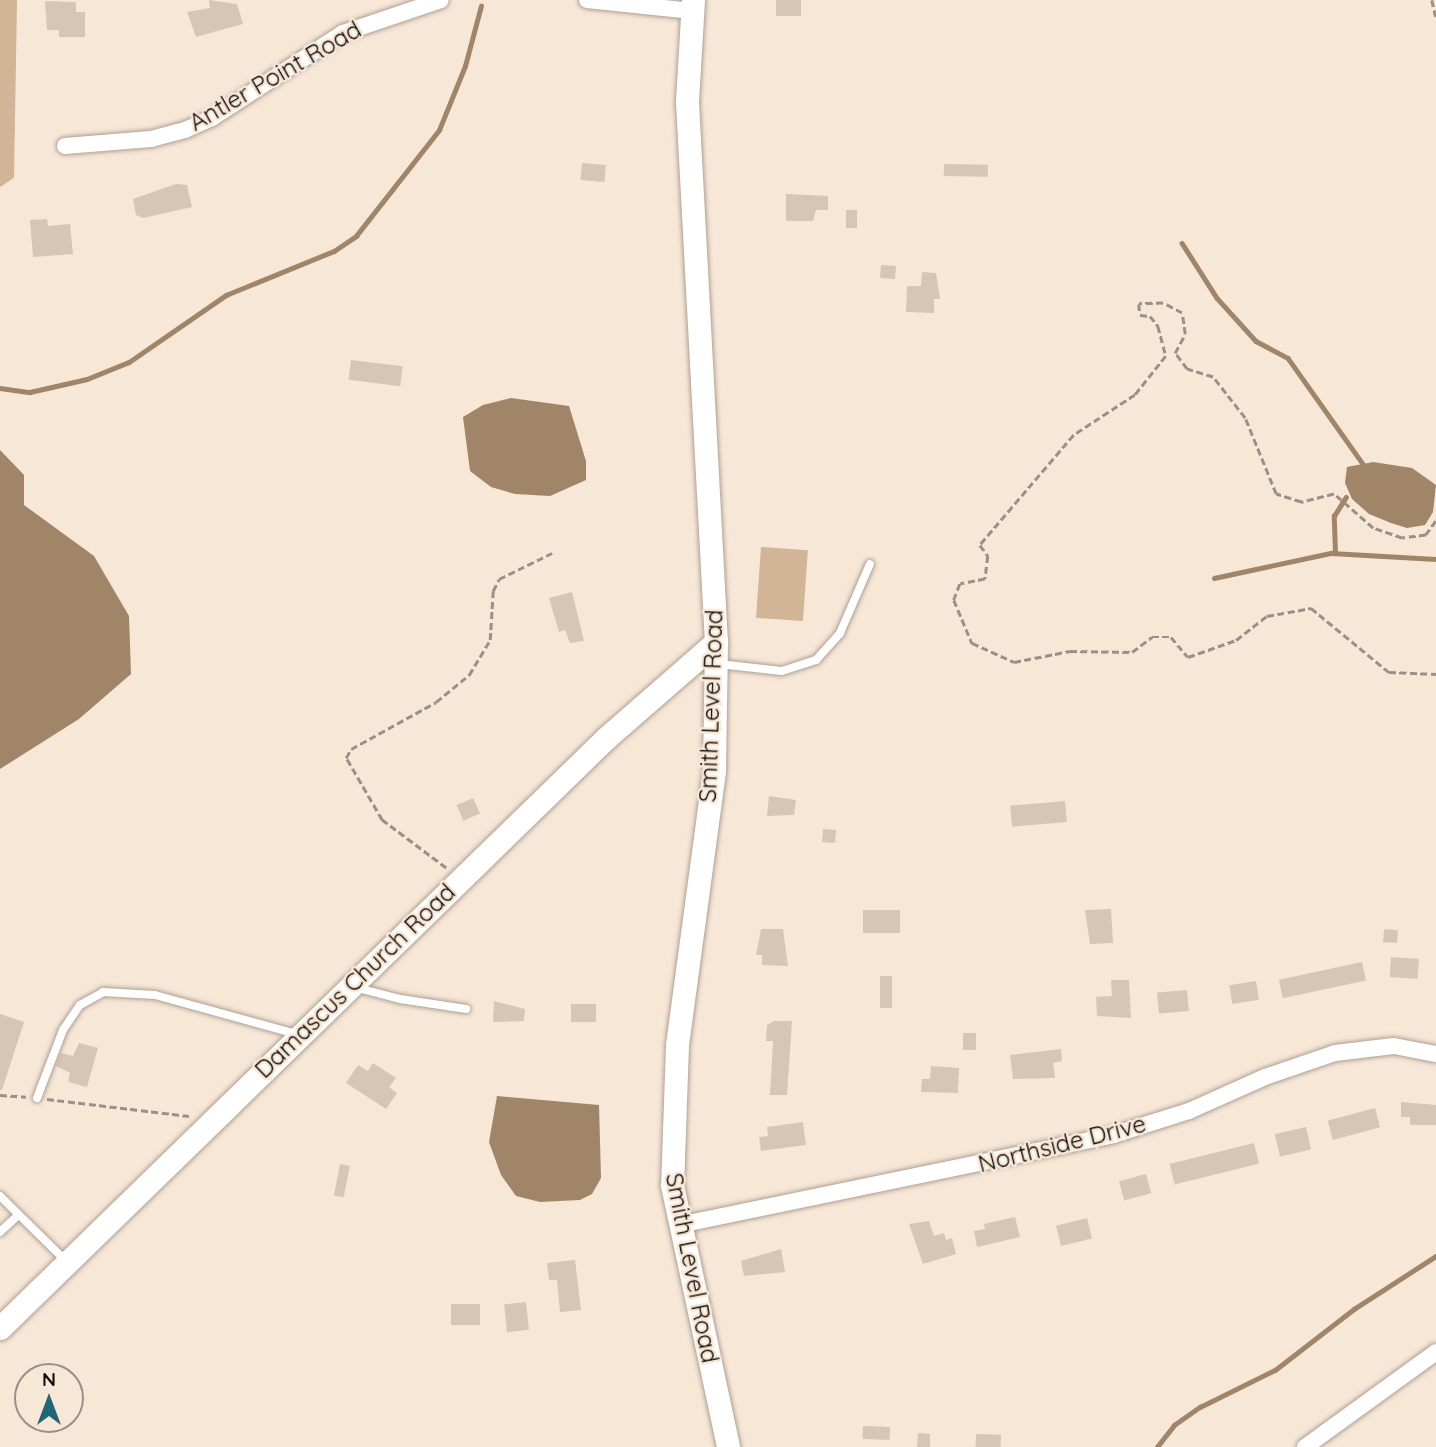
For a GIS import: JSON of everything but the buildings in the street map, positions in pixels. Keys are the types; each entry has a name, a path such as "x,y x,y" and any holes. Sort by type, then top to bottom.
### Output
{"main road":[{"name":"Smith Level Road","path":"693,6 687,102 716,653 714,771 672,1098 672,1185 728,1447"},
{"name":"Damascus Church Road","path":"0,1328 606,738 716,653"}],"street":[{"name":"Antler Point Road","path":"65,146 151,139 185,130 212,118 343,33 441,0"},
{"path":"587,0 693,6"},
{"name":"Northside Drive","path":"679,1225 1113,1135 1189,1111 1296,1065 1355,1048 1394,1046 1436,1054"},
{"path":"1305,1447 1436,1352"}],"lane":[{"path":"716,653 782,671 816,660 840,633 870,564"},
{"path":"351,986 400,999 466,1009"},
{"path":"37,1098 63,1030 80,1004 103,992 155,995 300,1035"},
{"path":"0,1196 67,1262"},
{"path":"0,1232 18,1215"}],"path":[{"path":"1432,0 1436,17"},
{"path":"1436,521 1426,535 1402,538 1373,528 1334,494 1301,502 1276,494 1245,418 1213,377 1186,369 1175,353 1185,334 1182,313 1163,303 1139,304 1140,315 1150,316 1158,326 1166,356 1135,395 1074,435 980,545 988,556 985,579 960,584 954,600 972,643 1014,662 1070,651 1132,652 1152,638 1171,637 1188,657 1236,640 1267,616 1311,608 1389,672 1436,674"},
{"path":"458,881 437,858 382,820 346,758 351,749 436,702 469,675 490,640 493,591 499,579 552,553"},
{"path":"0,1095 129,1112 214,1118"}],"shaded area":[{"path":"0,0 17,0 14,178 0,187"},
{"path":"511,398 569,406 586,461 586,480 550,496 515,494 491,487 470,471 463,417 483,405"},
{"path":"0,450 24,475 24,505 94,556 129,616 131,674 79,719 0,769"},
{"path":"1373,462 1412,468 1436,485 1433,512 1425,525 1407,528 1391,523 1369,514 1352,499 1345,483 1347,467"},
{"path":"761,547 808,550 803,621 756,618"},
{"path":"497,1096 599,1105 601,1178 592,1194 580,1200 540,1202 516,1196 501,1175 489,1142"}],"waterway":[{"path":"0,388 30,392 87,379 129,362 226,295 334,251 356,236 439,130 465,66 481,6"},
{"path":"1182,243 1217,298 1256,341 1288,358 1363,464"},
{"path":"1335,553 1334,516 1346,497"},
{"path":"1214,578 1331,553 1436,559"},
{"path":"1157,1447 1174,1425 1200,1407 1275,1370 1354,1309 1436,1256"}]}
